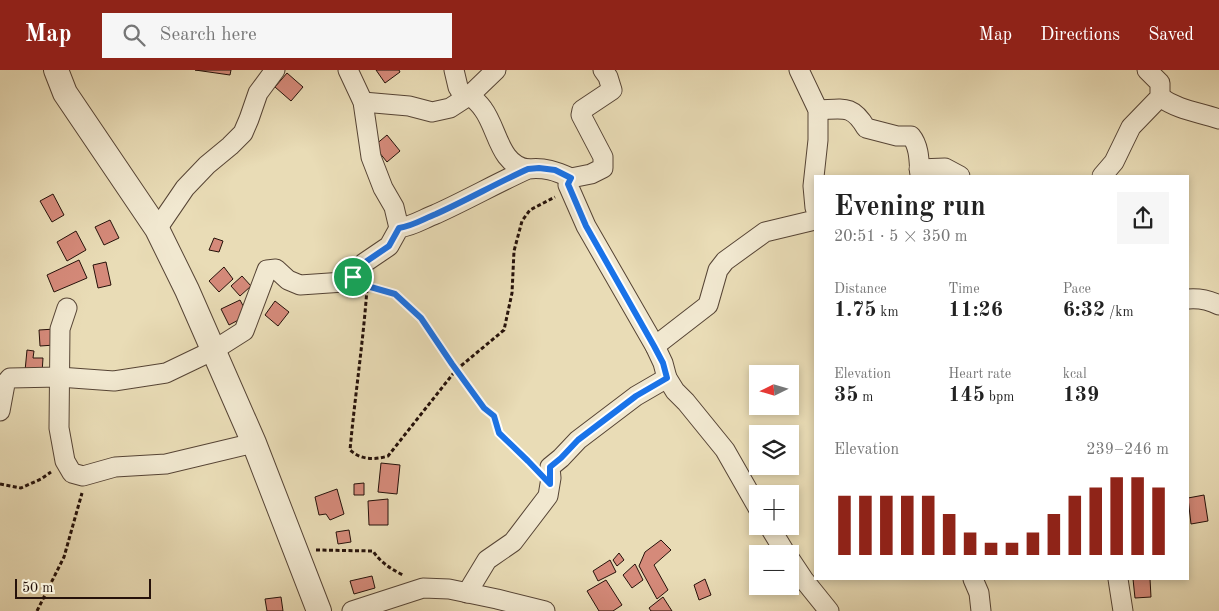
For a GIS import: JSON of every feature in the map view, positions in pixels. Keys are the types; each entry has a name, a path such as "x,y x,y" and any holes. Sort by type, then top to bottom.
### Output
{"street":[{"path":"56,70 65,93 157,229 214,350 254,443 319,611"},
{"path":"0,411 5,384 10,378 60,377 114,381 166,373 214,350 244,331 267,270 276,269 288,280 300,285 344,282 353,277 364,263 389,246 399,228 394,207 383,188 371,157 363,102 348,70"},
{"path":"454,70 458,87 484,110 509,160 518,168 555,170 570,181 586,226 654,346 663,363 667,378 675,391 725,450 749,492"},
{"path":"363,102 410,106 432,112 450,108 467,96 496,70"},
{"path":"570,181 603,168 603,158 581,115 582,110 612,90 608,77 603,70"},
{"path":"799,70 818,110 818,140 812,186 814,201"},
{"path":"1103,175 1114,162 1131,127 1160,96 1160,83 1147,70"},
{"path":"157,229 185,188 242,133 250,119 258,93 273,71"},
{"path":"1160,96 1169,104 1183,110 1219,119"},
{"path":"818,110 853,111 860,117 866,128 897,136 911,136 915,141 920,173 945,168 958,175"},
{"path":"399,228 419,223 435,214 452,208 528,169"},
{"path":"654,346 708,305 718,270 725,261 766,232 814,220"},
{"path":"1189,299 1217,299"},
{"path":"67,308 60,329 59,428 65,461 72,473 83,476 115,467 166,464 254,443"},
{"path":"467,593 487,560 513,542 548,496 550,467 578,440 636,396 667,378"},
{"path":"799,572 829,611"},
{"path":"973,580 979,593 981,611"},
{"path":"1118,580 1123,611"},
{"path":"352,611 423,588 449,589 545,611"}],"path":[{"path":"550,484 499,433 494,416 484,408 456,370 421,318 395,294 367,286 364,333 355,394 350,450 355,455 374,460 388,456 456,370 504,330 512,293 514,251 522,221 530,210 553,199 570,181"},
{"path":"0,484 20,488 41,479 65,461"},
{"path":"37,611 64,557 83,490 83,476"},
{"path":"295,550 372,551 377,559 394,571 410,578 423,588"}],"building":[{"path":"195,70 231,70 230,75"},
{"path":"376,70 399,70 400,72 385,83"},
{"path":"287,73 303,87 291,101 275,87"},
{"path":"387,135 400,151 387,162 374,146"},
{"path":"53,194 64,215 52,222 40,201"},
{"path":"110,220 119,238 104,245 95,227"},
{"path":"76,231 86,250 67,261 57,242"},
{"path":"214,238 223,241 219,252 209,250"},
{"path":"79,260 87,278 54,292 47,275"},
{"path":"106,262 111,285 98,288 93,265"},
{"path":"224,267 233,279 219,292 209,281"},
{"path":"242,276 251,286 240,296 231,286"},
{"path":"240,300 248,315 229,325 221,309"},
{"path":"275,301 289,312 278,326 265,315"},
{"path":"55,329 55,345 40,346 39,330"},
{"path":"27,350 34,351 33,358 43,358 42,373 25,371"},
{"path":"381,463 400,465 397,494 378,492"},
{"path":"364,483 364,495 354,495 354,484"},
{"path":"337,489 344,514 330,520 326,514 319,515 315,497"},
{"path":"1204,495 1208,521 1191,524 1189,498"},
{"path":"388,499 388,525 369,525 368,501"},
{"path":"349,530 351,542 338,544 336,532"},
{"path":"661,540 671,550 654,565 668,590 657,599 639,566 645,552"},
{"path":"619,553 624,560 617,566 613,560"},
{"path":"610,560 616,572 598,581 593,571"},
{"path":"635,564 643,580 632,588 623,575"},
{"path":"372,576 375,588 354,594 350,581"},
{"path":"705,579 711,595 699,600 694,585"},
{"path":"606,580 622,605 613,611 599,611 587,591"},
{"path":"1133,580 1150,580 1151,597 1135,598"},
{"path":"281,597 283,611 267,611 265,599"},
{"path":"663,597 672,611 651,611 649,608"}],"route":[{"path":"528,169 555,170 571,178 568,184 586,226 654,346 663,363 667,378 636,396 578,440 550,467 550,484 499,433 494,416 484,408 421,318 395,294 367,286 353,277 364,263 389,246 399,228 419,223 435,214 452,208 528,169"}]}
